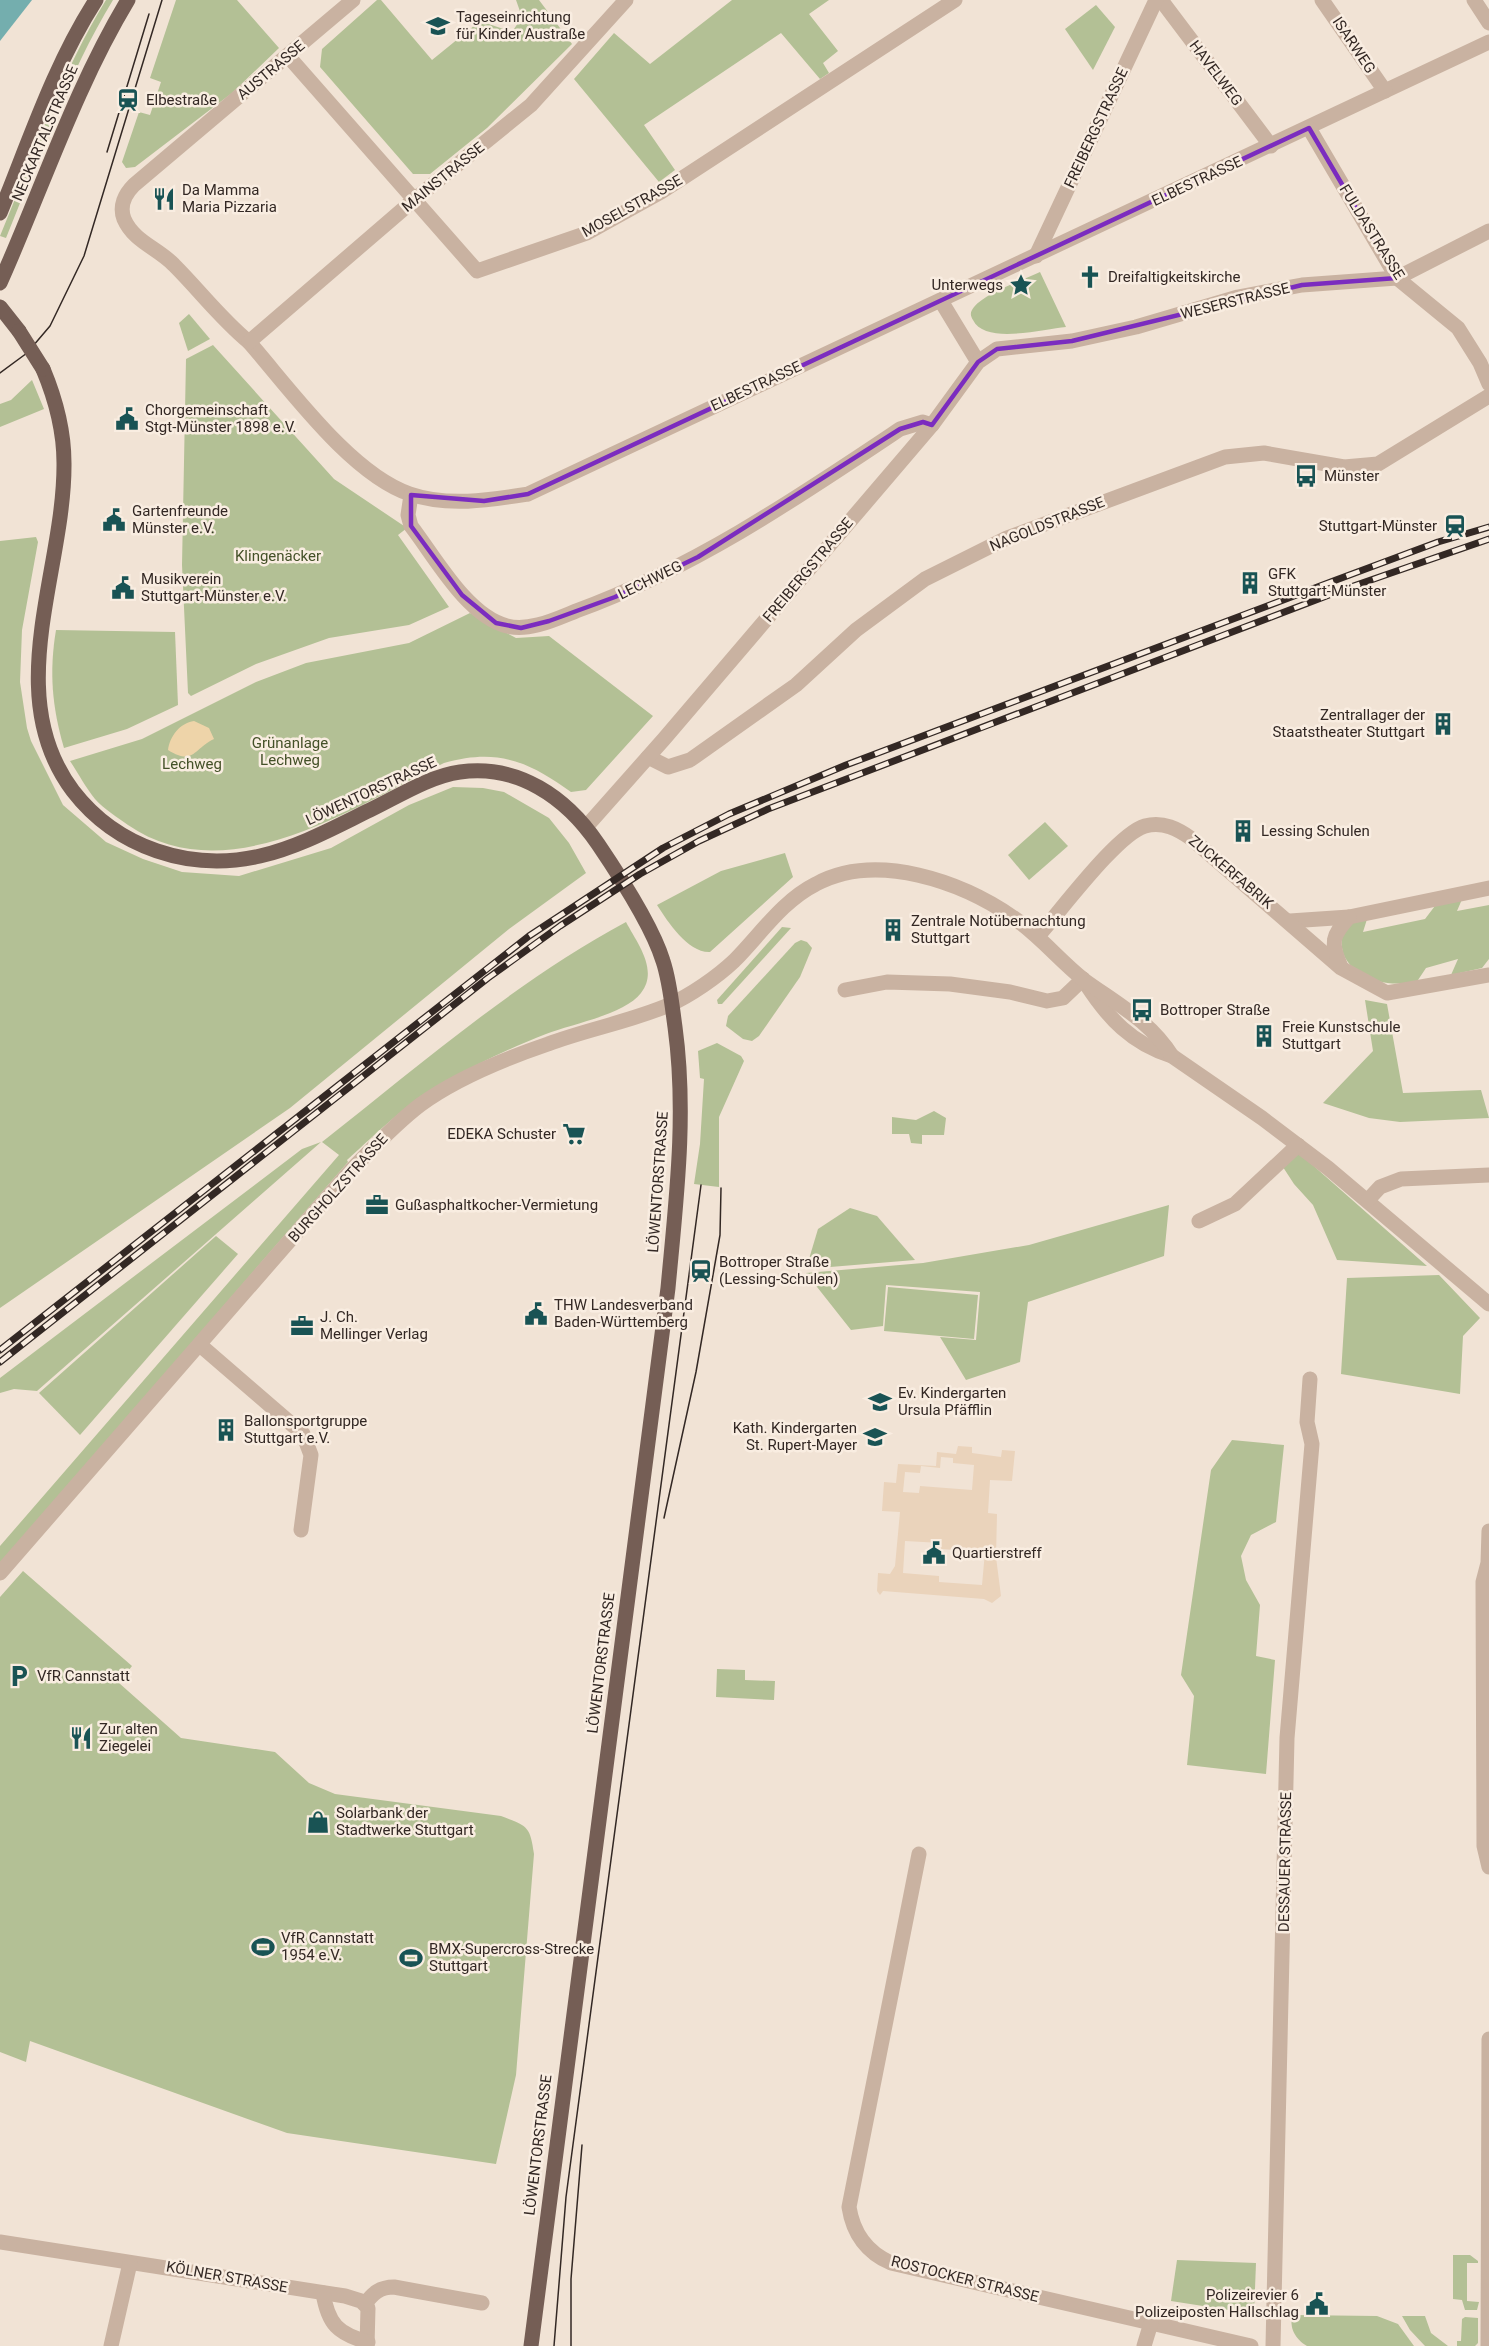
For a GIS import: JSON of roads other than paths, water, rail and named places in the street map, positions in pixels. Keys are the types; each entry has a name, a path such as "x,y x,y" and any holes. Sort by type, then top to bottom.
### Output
{"main road":[{"name":"NECKARTALSTRASSE","path":"0,213 50,91 96,0"},
{"name":"NECKARTALSTRASSE","path":"0,284 83,90 111,28 128,0"},
{"name":"LÖWENTORSTRASSE","path":"0,307 19,331 43,369 60,417 64,465 38,668 39,703 51,750 59,767 71,788 90,810 110,827 162,854 195,860 228,861 290,847 456,772 505,773 528,781 563,803 586,827 624,886 660,952 672,1004 680,1062 682,1140 668,1288 531,2346"},
{"path":"0,328 19,331"}],"street":[{"name":"AUSTRASSE","path":"134,185 353,0"},
{"name":"MAINSTRASSE","path":"249,342 415,199 531,105 626,0"},
{"name":"MOSELSTRASSE","path":"288,56 477,271 587,233 661,192 956,0"},
{"name":"FREIBERGSTRASSE","path":"1036,256 1156,0"},
{"name":"HAVELWEG","path":"1161,0 1271,146"},
{"name":"ISARWEG","path":"1322,0 1385,91"},
{"path":"1474,0 1489,23"},
{"name":"ELBESTRASSE","path":"134,185 124,196 123,216 134,236 173,263 232,328 249,342 347,453 384,482 411,495 446,500 484,501 528,494 1489,42"},
{"name":"FULDASTRASSE","path":"1310,128 1397,278 1458,328 1489,384"},
{"name":"WESERSTRASSE","path":"978,362 997,349 1083,339 1136,327 1238,297 1302,285 1397,278 1489,231"},
{"path":"941,301 978,362"},
{"name":"FREIBERGSTRASSE","path":"586,827 648,758 932,425 978,362"},
{"name":"NAGOLDSTRASSE","path":"648,758 668,767 690,760 796,685 856,630 925,579 1007,538 1225,457 1264,453 1344,467 1378,464 1489,396"},
{"name":"LECHWEG","path":"411,495 408,515 411,526 462,595 496,622 521,628 549,621 615,597 688,562 774,512 900,429 923,422 932,425"},
{"name":"ZUCKERFABRIK","path":"1038,936 1125,838 1134,831 1155,825 1169,826 1192,839 1290,921 1298,932 1361,982 1387,993 1489,975"},
{"path":"672,1004 732,962 796,896 822,880 849,872 890,871 932,880 966,891 1015,919 1038,936 1083,979 1111,1020 1153,1050 1172,1056 1298,1145 1368,1200 1489,1304"},
{"path":"1290,921 1349,917 1489,888"},
{"path":"1341,968 1334,946 1335,933 1349,917"},
{"path":"844,990 887,982 950,984 1010,992 1047,1001 1064,998 1083,979"},
{"name":"BURGHOLZSTRASSE","path":"0,1573 352,1169 388,1132 421,1105 486,1069 549,1043 622,1023 672,1004"},
{"path":"1199,1221 1235,1204 1298,1145"},
{"path":"1368,1200 1380,1187 1401,1179 1489,1175"},
{"path":"200,1345 303,1434 311,1455 301,1530"},
{"name":"DESSAUER STRASSE","path":"1273,2346 1287,1738 1312,1444 1307,1422 1310,1379"},
{"path":"1489,1531 1483,1599 1484,1846 1489,1867"},
{"name":"ROSTOCKER STRASSE","path":"919,1854 849,2207 856,2233 877,2256 891,2263 1251,2346"},
{"path":"1488,2346 1489,2038"},
{"name":"KÖLNER STRASSE","path":"0,2242 345,2296 365,2304"},
{"path":"111,2346 129,2263"},
{"path":"323,2293 330,2319 341,2332 367,2344 370,2313 365,2304 376,2292 394,2287 482,2303"},
{"path":"1144,2346 1151,2323"}],"water":[{"path":"0,0 32,0 0,41"}],"tram line":[{"path":"0,373 27,353 50,326 84,256 162,0"},
{"path":"107,152 149,14"},
{"path":"554,2346 566,2197 701,1185"},
{"path":"664,1518 696,1372 720,1235 721,1188"},
{"path":"571,2346 571,2279 582,2145"}],"railway":[{"path":"0,1350 529,936 663,848 729,814 846,765 1438,542 1489,527"},
{"path":"0,1362 488,978 560,926 640,874 699,841 768,809 1342,590 1489,539"}],"place":[{"name":"Tageseinrichtung für Kinder Austraße","path":"438,26"},
{"name":"Elbestraße","path":"128,100"},
{"name":"Da Mamma Maria Pizzaria","path":"164,199"},
{"name":"Dreifaltigkeitskirche","path":"1090,277"},
{"name":"Unterwegs","path":"1021,285"},
{"name":"Chorgemeinschaft Stgt-Münster 1898 e.V.","path":"127,419"},
{"name":"Münster","path":"1306,476"},
{"name":"Gartenfreunde Münster e.V.","path":"114,520"},
{"name":"Stuttgart-Münster","path":"1455,526"},
{"name":"GFK Stuttgart-Münster","path":"1250,583"},
{"name":"Musikverein Stuttgart-Münster e.V.","path":"123,588"},
{"name":"Zentrallager der Staatstheater Stuttgart","path":"1443,724"},
{"name":"Lessing Schulen","path":"1243,831"},
{"name":"Zentrale Notübernachtung Stuttgart","path":"893,930"},
{"name":"Bottroper Straße","path":"1142,1010"},
{"name":"Freie Kunstschule Stuttgart","path":"1264,1036"},
{"name":"EDEKA Schuster","path":"574,1134"},
{"name":"Gußasphaltkocher-Vermietung","path":"377,1205"},
{"name":"Bottroper Straße (Lessing-Schulen)","path":"701,1271"},
{"name":"THW Landesverband Baden-Württemberg","path":"536,1314"},
{"name":"J. Ch. Mellinger Verlag","path":"302,1326"},
{"name":"Ev. Kindergarten Ursula Pfäfflin","path":"880,1402"},
{"name":"Ballonsportgruppe Stuttgart e.V.","path":"226,1430"},
{"name":"Kath. Kindergarten St. Rupert-Mayer","path":"875,1437"},
{"name":"Quartierstreff","path":"934,1553"},
{"name":"VfR Cannstatt","path":"19,1676"},
{"name":"Zur alten Ziegelei","path":"81,1738"},
{"name":"Solarbank der Stadtwerke Stuttgart","path":"318,1822"},
{"name":"VfR Cannstatt 1954 e.V.","path":"263,1947"},
{"name":"BMX-Supercross-Strecke Stuttgart","path":"411,1958"},
{"name":"Polizeirevier 6 Polizeiposten Hallschlag","path":"1317,2304"}],"park label":[{"name":"Klingenäcker","path":"278,556"},
{"name":"Grünanlage Lechweg","path":"290,752"},
{"name":"Lechweg","path":"192,764"}]}
